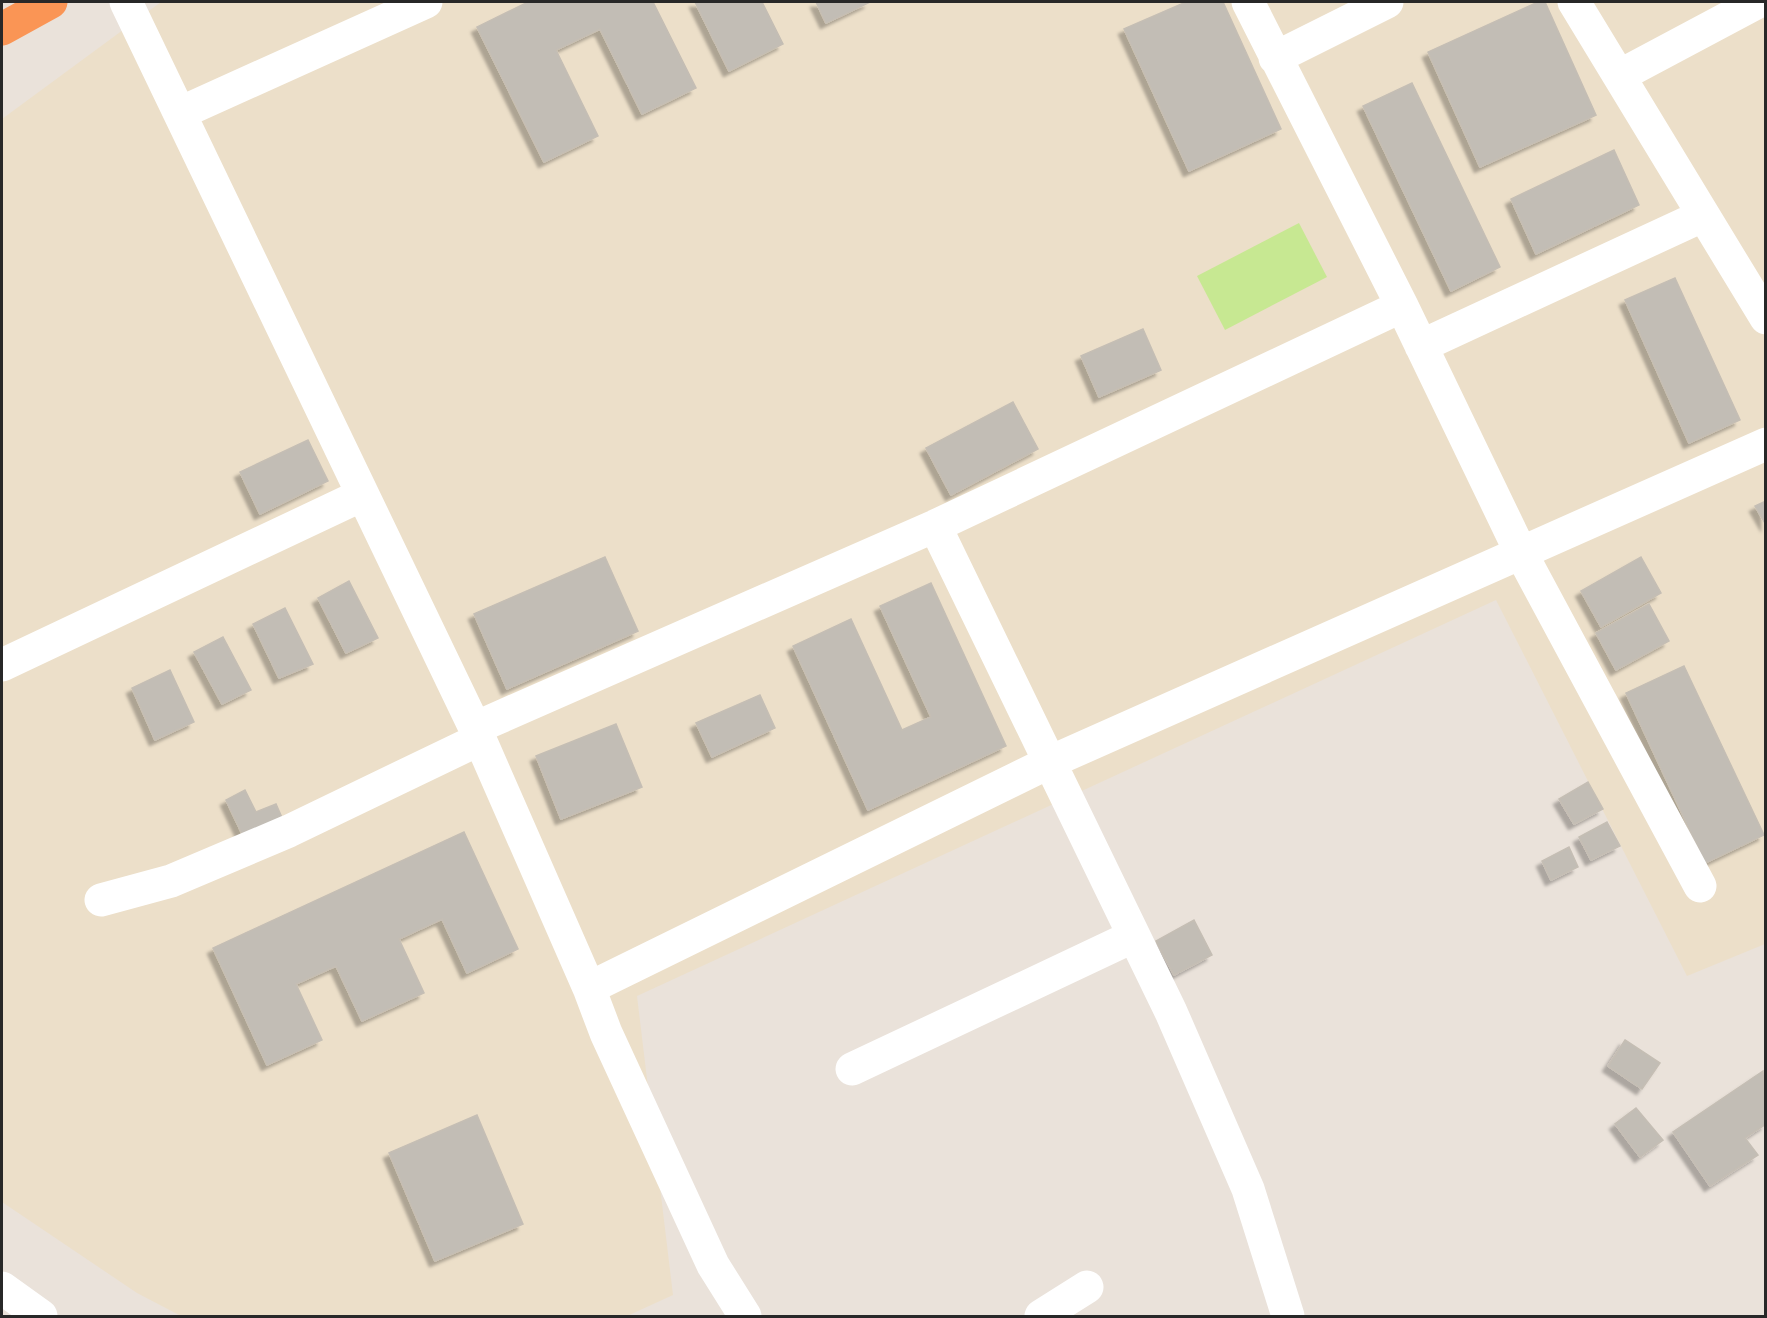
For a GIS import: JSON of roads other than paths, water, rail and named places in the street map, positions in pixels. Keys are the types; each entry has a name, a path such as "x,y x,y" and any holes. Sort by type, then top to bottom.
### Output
{"highway":[{"path":"2,29 51,2"}],"street":[{"path":"126,2 478,734 589,988 606,1033 713,1265 746,1317"},
{"path":"180,112 426,2"},
{"path":"1248,2 1402,306 1521,553 1700,886"},
{"path":"1275,58 1387,2"},
{"path":"1574,2 1766,318"},
{"path":"1619,76 1758,2"},
{"path":"1421,346 1702,216"},
{"path":"100,900 171,881 289,831 478,734 935,526 1402,306"},
{"path":"589,988 1050,762 1766,444"},
{"path":"2,665 362,495"},
{"path":"935,526 1171,1012 1248,1189 1288,1317"},
{"path":"852,1069 1134,936"},
{"path":"1041,1317 1088,1287"},
{"path":"2,1288 41,1317"}]}
